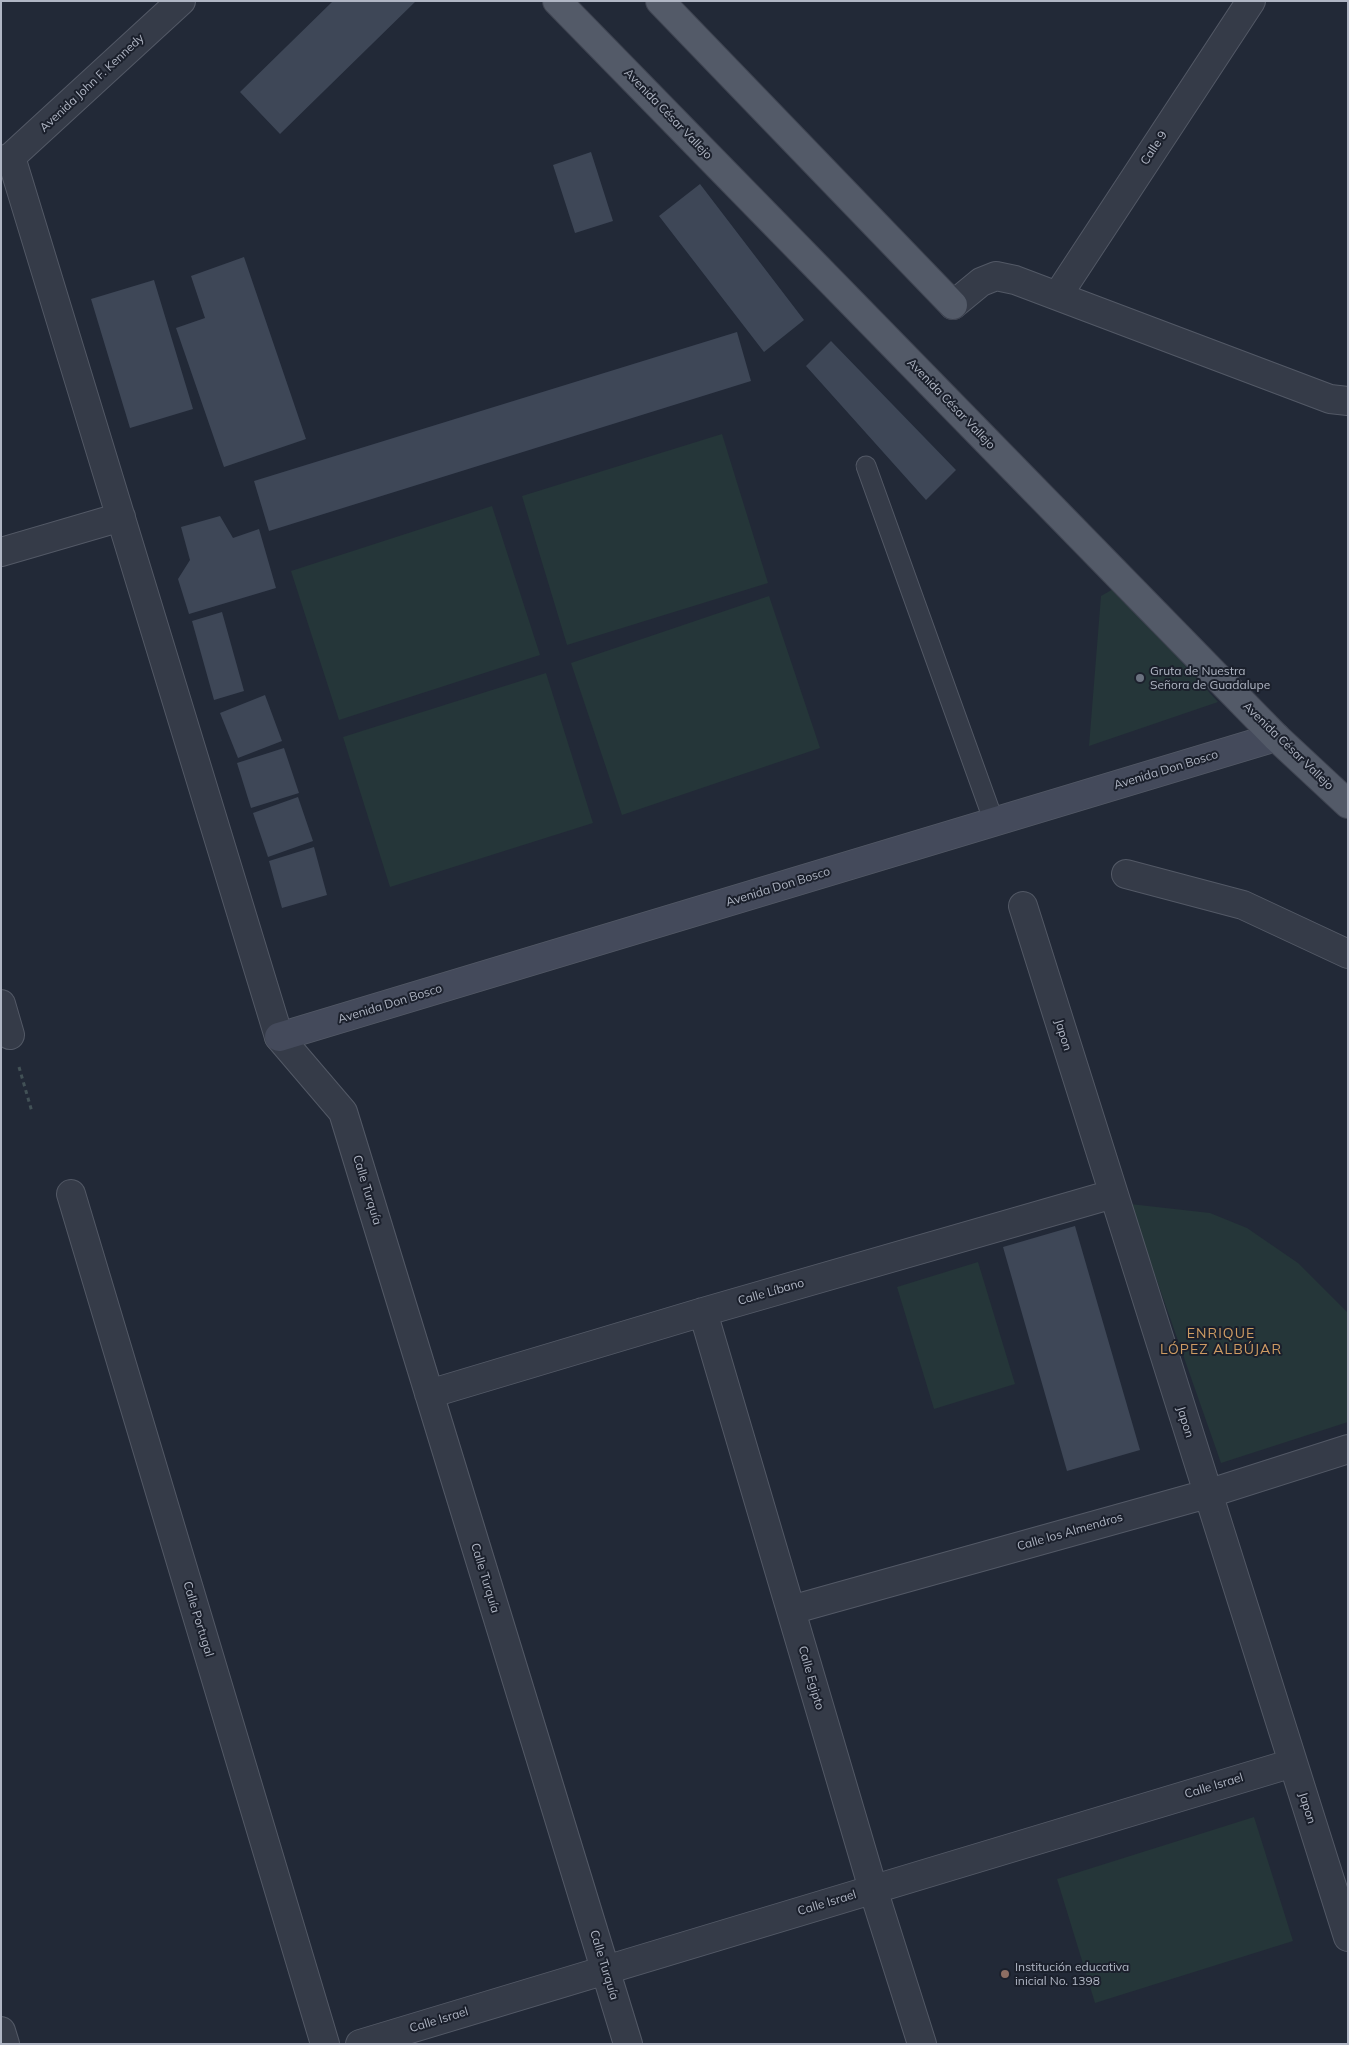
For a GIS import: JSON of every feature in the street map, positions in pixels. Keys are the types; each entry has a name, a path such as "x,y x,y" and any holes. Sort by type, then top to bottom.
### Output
{"main road":[{"name":"Avenida César Vallejo","path":"557,1 1276,737 1348,804"},
{"path":"660,1 953,305"},
{"name":"Avenida Don Bosco","path":"279,1037 1276,737"}],"street":[{"name":"Avenida John F. Kennedy","path":"6,159 181,1"},
{"name":"Calle 9","path":"1058,295 1251,1"},
{"path":"6,159 121,517 279,1037"},
{"path":"953,305 981,282 996,276 1015,280 1330,399 1348,401"},
{"path":"1,552 121,517"},
{"path":"1126,874 1242,905 1348,954"},
{"name":"Japon","path":"1023,906 1348,1937"},
{"path":"1,1004 10,1035"},
{"name":"Calle Turquía","path":"279,1037 343,1112 628,2044"},
{"name":"Calle Portugal","path":"71,1194 325,2044"},
{"name":"Calle Líbano","path":"429,1394 703,1312 1113,1194"},
{"name":"Calle Egipto","path":"703,1312 874,1889 922,2044"},
{"name":"Calle los Almendros","path":"791,1610 1208,1494 1348,1449"},
{"name":"Calle Israel","path":"360,2044 1293,1763"},
{"path":"1,2031 5,2044"}],"lane":[{"path":"866,466 994,822"}],"path":[{"path":"10,1035 32,1112"}],"shaded area":[{"path":"722,434 768,583 567,645 522,496"},
{"path":"492,506 540,655 339,720 291,571"},
{"path":"1115,588 1218,702 1089,746 1101,596"},
{"path":"769,596 820,748 622,815 571,663"},
{"path":"546,673 593,823 390,887 343,737"},
{"path":"1130,1204 1210,1213 1247,1228 1298,1263 1348,1313 1348,1422 1221,1463"},
{"path":"978,1262 1015,1384 934,1409 897,1287"},
{"path":"1254,1817 1293,1941 1095,2003 1057,1879"}],"building":[{"path":"333,1 416,1 280,134 240,92"},
{"path":"591,152 613,221 575,233 553,165"},
{"path":"700,184 804,320 764,352 659,216"},
{"path":"244,257 306,439 224,467 176,328 205,318 191,276"},
{"path":"154,280 193,409 130,428 91,299"},
{"path":"737,332 751,381 269,531 254,481"},
{"path":"831,341 956,470 926,500 806,366"},
{"path":"220,516 233,538 259,529 276,588 189,614 178,579 190,560 181,527"},
{"path":"222,612 244,691 214,700 192,621"},
{"path":"265,695 282,741 238,758 220,713"},
{"path":"284,748 299,793 251,808 237,763"},
{"path":"298,797 313,841 268,857 253,813"},
{"path":"314,847 327,895 282,908 269,861"},
{"path":"1075,1226 1140,1450 1067,1471 1003,1247"}],"place":[{"name":"Gruta de Nuestra Señora de Guadalupe","path":"1140,678"},
{"name":"Institución educativa inicial No. 1398","path":"1005,1974"}],"district":[{"name":"ENRIQUE LÓPEZ ALBÚJAR","path":"1221,1342"}]}
